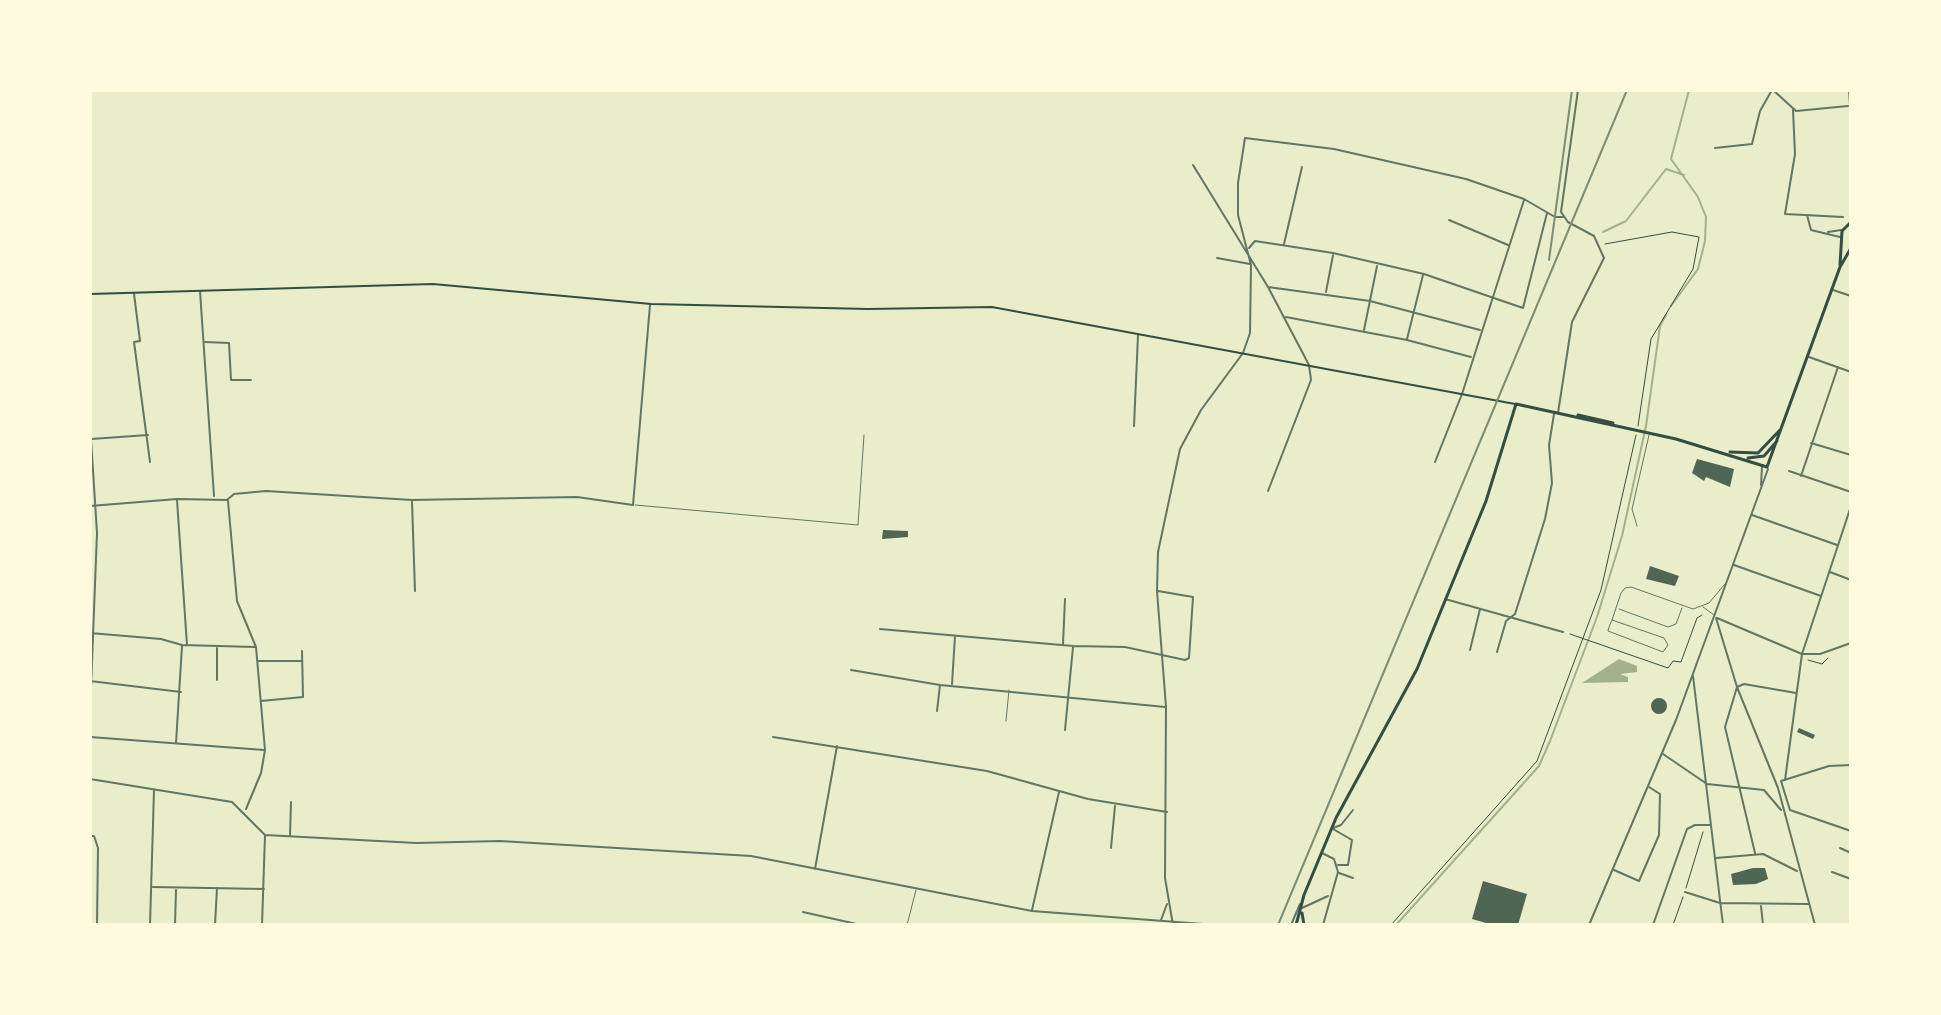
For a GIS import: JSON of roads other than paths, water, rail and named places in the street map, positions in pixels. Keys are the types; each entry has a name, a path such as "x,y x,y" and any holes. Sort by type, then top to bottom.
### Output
{"main road":[{"path":"1840,267 1842,229 1850,223"},
{"path":"1770,463 1840,267 1851,248 1842,239"},
{"path":"90,294 433,284 651,304 868,309 992,307 1516,404 1638,429 1725,452 1761,466 1770,463"},
{"path":"1298,925 1304,895 1332,828 1417,669 1486,501 1516,404"},
{"path":"1725,452 1758,453 1783,427"},
{"path":"1761,466 1762,456 1778,439"},
{"path":"1744,458 1762,456 1770,463"}],"street":[{"path":"1563,217 1578,90"},
{"path":"1715,148 1752,144 1760,111 1772,90 1793,110 1795,154 1785,214 1843,217"},
{"path":"1849,90 1851,120"},
{"path":"1793,110 1848,106"},
{"path":"1173,924 1168,902 1166,707 1157,591 1158,552 1180,449 1201,410 1243,353 1253,310 1251,265 1238,215 1238,183 1245,138 1334,149 1466,179 1524,199 1547,213 1563,217 1594,236 1600,246 1602,264 1572,322 1558,413 1549,445 1552,483 1545,519 1515,614 1506,621 1497,652"},
{"path":"1193,165 1249,253 1309,365 1311,380 1268,491"},
{"path":"1284,245 1302,167"},
{"path":"1435,462 1462,394 1524,199"},
{"path":"1249,253 1249,245 1253,241 1333,253 1424,274 1523,308 1547,213"},
{"path":"1807,215 1811,230 1842,239"},
{"path":"1449,220 1509,246"},
{"path":"1824,232 1842,229"},
{"path":"1326,293 1333,253"},
{"path":"1217,258 1251,265"},
{"path":"1364,331 1378,264"},
{"path":"1407,340 1424,274"},
{"path":"1268,287 1370,301 1414,310 1481,330"},
{"path":"1832,289 1851,296"},
{"path":"200,291 214,498"},
{"path":"134,293 140,341 134,342 150,462"},
{"path":"90,506 177,499 227,500 234,494 266,491 412,500 577,497 633,505 651,304"},
{"path":"1285,317 1407,340 1473,357"},
{"path":"1134,426 1138,334"},
{"path":"204,342 229,343 231,380 251,380"},
{"path":"1809,357 1851,372"},
{"path":"1801,476 1838,367"},
{"path":"90,713 96,582 91,439 148,435"},
{"path":"1811,443 1851,455"},
{"path":"1589,925 1649,787 1716,618 1770,463"},
{"path":"1760,490 1761,466"},
{"path":"1789,471 1851,492"},
{"path":"177,499 187,645"},
{"path":"227,500 237,601 256,647 265,750 258,784 250,805 244,811"},
{"path":"412,500 415,591"},
{"path":"1785,780 1802,657 1851,506"},
{"path":"1751,515 1838,545"},
{"path":"1733,565 1821,596"},
{"path":"1829,572 1851,580"},
{"path":"90,583 96,582"},
{"path":"880,629 1073,646 1125,647 1189,658 1193,600 1190,595 1157,591"},
{"path":"1063,645 1065,599"},
{"path":"1445,599 1563,632"},
{"path":"1470,650 1480,608"},
{"path":"1716,618 1802,657 1851,643"},
{"path":"1716,618 1737,687 1790,810 1851,831"},
{"path":"92,633 182,645 256,647"},
{"path":"952,685 955,636"},
{"path":"176,744 182,692 182,645"},
{"path":"217,646 217,680"},
{"path":"1065,730 1073,646"},
{"path":"259,701 303,697 302,651"},
{"path":"257,661 302,661"},
{"path":"851,670 940,685 1069,695 1166,707"},
{"path":"1693,676 1723,925"},
{"path":"91,681 182,692"},
{"path":"1737,687 1744,684 1797,694"},
{"path":"937,711 940,685"},
{"path":"1737,687 1725,727 1755,853"},
{"path":"90,737 265,750"},
{"path":"773,737 987,771 1116,804 1167,812"},
{"path":"815,870 837,746"},
{"path":"1662,753 1707,784 1764,790 1782,811"},
{"path":"1778,782 1829,766 1851,765"},
{"path":"90,779 232,802 265,835 583,845 751,856 1032,911 1216,925"},
{"path":"1778,782 1782,811 1815,925"},
{"path":"1614,870 1639,881 1659,835 1660,794 1649,787"},
{"path":"150,925 154,790"},
{"path":"1032,911 1059,791"},
{"path":"290,837 291,802"},
{"path":"1111,848 1116,804"},
{"path":"1332,828 1341,825 1353,810"},
{"path":"1653,925 1687,829 1711,825"},
{"path":"1321,853 1338,865 1348,865 1352,840 1332,828"},
{"path":"262,925 265,835"},
{"path":"90,836 94,836 98,848 97,925"},
{"path":"1840,848 1851,853"},
{"path":"1715,858 1755,853 1786,863 1800,872"},
{"path":"1323,925 1338,865"},
{"path":"1338,872 1353,878"},
{"path":"1832,872 1851,879"},
{"path":"152,887 264,889"},
{"path":"175,925 176,888"},
{"path":"215,925 217,888"},
{"path":"1685,892 1720,903 1809,904"},
{"path":"1298,925 1304,895"},
{"path":"1301,909 1330,895"},
{"path":"1161,921 1168,902"},
{"path":"1761,905 1763,925"},
{"path":"803,912 861,925"}],"lane":[{"path":"1637,526 1632,509 1649,432"},
{"path":"633,505 858,525 864,435"},
{"path":"1612,620 1664,638 1668,645 1666,650 1657,653 1608,631 1621,593 1631,587 1693,609 1709,603 1728,581"},
{"path":"1616,608 1668,627 1676,624 1683,605"},
{"path":"1700,606 1716,618"},
{"path":"1006,721 1009,690"},
{"path":"907,925 916,890"}],"waterway":[{"path":"1671,306 1698,269 1705,241 1706,217 1698,197 1671,159 1689,90"},
{"path":"1603,232 1626,221 1666,169 1684,175"},
{"path":"1396,925 1539,766 1597,617 1622,536 1646,426 1660,326 1666,315"}],"railway":[{"path":"1549,260 1572,90"},
{"path":"1278,925 1627,90"}]}
